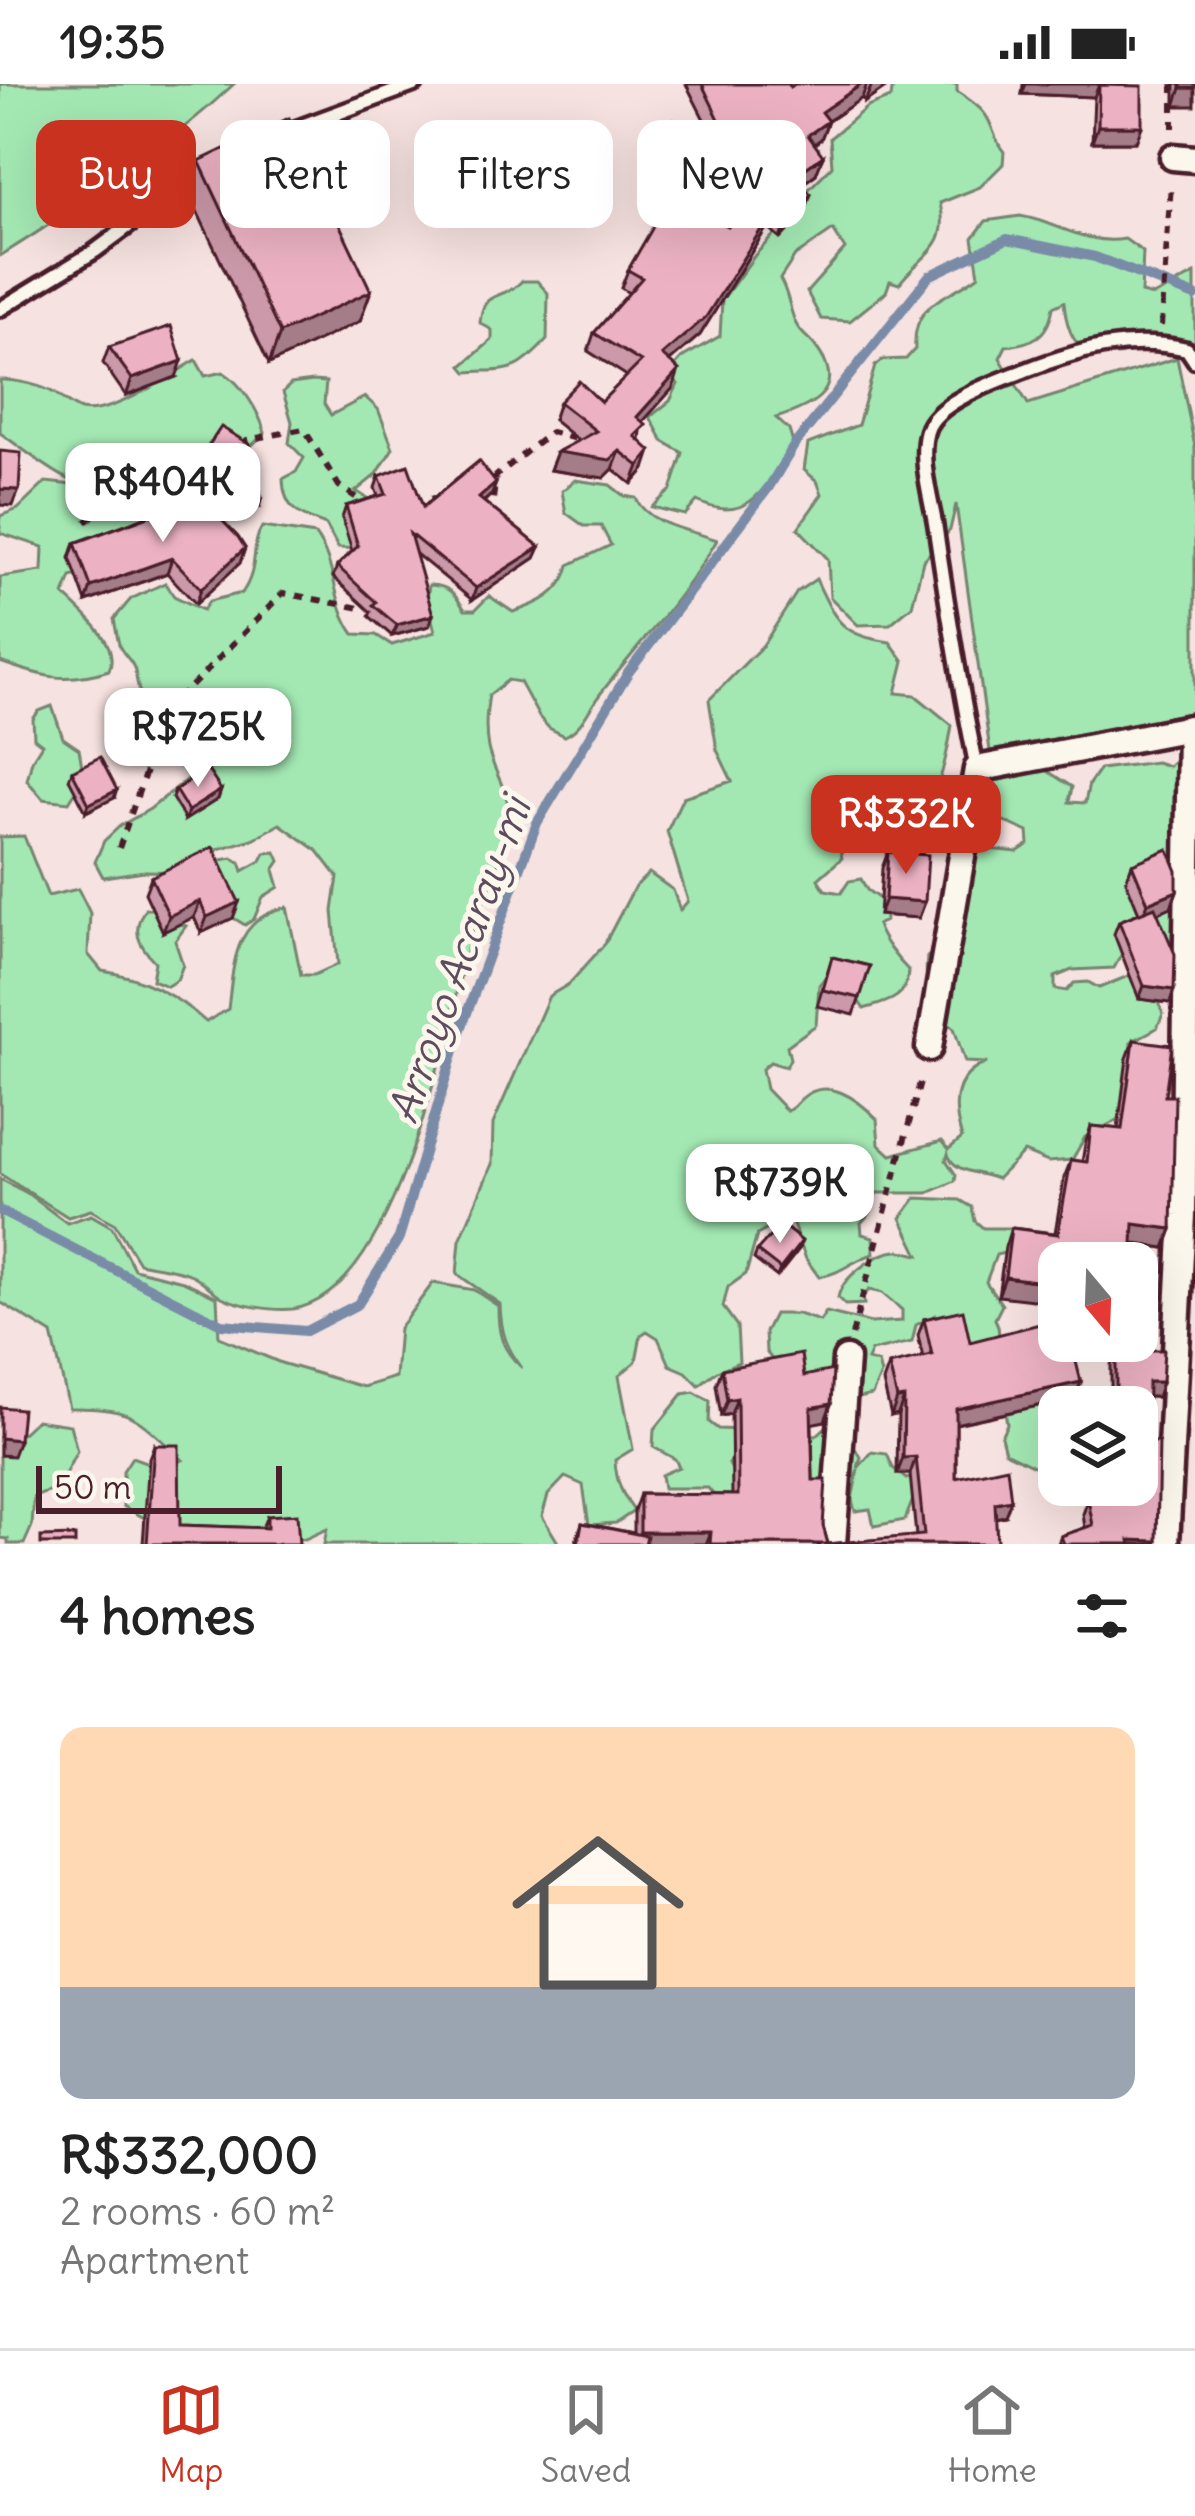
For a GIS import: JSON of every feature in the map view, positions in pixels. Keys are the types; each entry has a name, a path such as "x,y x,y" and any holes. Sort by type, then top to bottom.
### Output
{"street":[{"path":"929,1048 977,769 1192,728 1183,1215 1166,1544"},
{"path":"833,1544 846,1359"}],"lane":[{"path":"313,120 416,84"},
{"path":"0,309 95,251 212,165"},
{"path":"977,769 933,512 925,454 927,428 945,408 983,387 1110,343 1160,343 1187,350 1195,361"}],"path":[{"path":"1160,343 1184,158 1173,84"},
{"path":"238,452 247,440 304,429 339,487 371,508"},
{"path":"479,518 492,506 496,476 551,432 600,447"},
{"path":"86,522 123,490 200,478"},
{"path":"403,512 433,498 444,519"},
{"path":"119,848 167,711 283,593 360,608 379,594"},
{"path":"846,1359 929,1048"}],"green space":[{"path":"0,84 234,84 192,120 36,120 36,228 43,228 0,256"},
{"path":"893,84 957,84 957,91 987,118 1004,152 1003,164 980,187 940,203 942,230 933,248 899,284 890,281 886,292 850,321 821,319 807,292 845,249 833,230 795,256 780,279 796,324 825,361 828,385 803,408 776,418 789,430 793,443 756,497 731,509 697,501 685,515 652,507 671,490 683,453 663,441 650,417 670,401 678,384 669,373 683,357 720,336 722,300 780,228 806,228 806,192 832,166 830,138 867,107 891,98"},
{"path":"1020,216 1097,239 1125,239 1143,252 1141,293 1153,296 1195,274 1195,351 1157,348 1093,354 1070,332 1064,302 1053,307 1038,337 1006,346 1000,358 1028,404 1177,358 1195,447 1195,712 990,751 956,504 950,530 923,561 912,606 890,624 858,625 830,597 828,559 798,528 822,494 817,481 804,470 808,444 858,425 875,366 882,360 906,359 915,349 925,311 979,275 973,238 986,221"},
{"path":"522,281 537,281 548,293 547,340 512,368 467,372 462,366 492,340 492,330 480,323 485,304"},
{"path":"196,360 205,376 223,372 237,384 265,433 219,476 124,505 142,509 148,525 82,574 71,577 64,595 105,639 110,649 109,670 54,677 0,662 0,577 42,571 43,547 0,533 0,516 18,509 46,482 73,485 94,501 120,505 110,493 59,474 0,433 0,380 37,386 78,409 93,410 140,393"},
{"path":"326,382 324,404 331,415 365,397 378,409 393,448 377,474 356,491 373,502 369,549 338,548 326,525 301,514 286,498 283,479 296,472 304,458 289,443 292,422 283,392 291,384"},
{"path":"575,480 610,485 636,498 660,521 717,540 677,599 571,732 565,736 549,728 520,682 508,680 489,695 487,742 507,800 506,836 470,939 409,1160 360,1260 329,1293 293,1309 247,1305 222,1297 186,1273 139,1263 115,1224 91,1210 68,1217 0,1174 0,837 24,836 48,896 78,889 90,913 88,954 102,971 158,989 206,1022 228,1009 240,945 246,932 269,913 287,907 301,975 314,975 338,964 333,911 338,877 318,851 280,824 253,839 211,851 190,872 144,871 103,877 95,862 104,841 201,768 163,738 148,716 114,619 131,599 165,583 174,596 203,610 209,601 242,593 262,527 315,535 354,634 376,635 392,645 435,632 427,599 429,585 451,592 465,610 475,610 489,596 513,612 548,596 569,565 611,545 601,526 584,526 566,513 562,491"},
{"path":"816,579 842,624 861,635 890,642 904,661 896,693 915,695 952,725 941,776 921,818 887,838 864,836 835,825 842,858 818,879 825,890 841,893 849,881 861,879 884,902 885,921 877,925 908,970 904,987 895,998 864,1009 834,966 819,985 816,1025 787,1046 790,1059 786,1067 770,1062 762,1069 766,1089 787,1111 811,1092 841,1092 877,1119 879,1144 891,1155 942,1141 949,1149 962,1138 956,1104 961,1084 987,1063 965,1062 954,1028 930,997 927,957 951,939 967,856 979,848 1017,852 1029,844 1028,832 994,817 959,838 938,826 944,793 988,790 987,774 1001,778 1043,768 1072,787 1069,802 1085,803 1089,784 1100,769 1156,762 1168,766 1182,753 1195,870 1166,904 1185,896 1175,954 1130,939 1114,968 1072,970 1055,977 1055,989 1067,991 1074,983 1088,982 1099,988 1138,972 1152,982 1163,1014 1157,1028 1131,1042 1125,1116 1085,1137 1072,1160 1048,1162 1024,1152 997,1179 961,1168 948,1154 955,1181 928,1193 876,1193 861,1223 862,1234 873,1237 874,1254 828,1275 819,1277 806,1259 790,1217 757,1235 746,1274 728,1287 723,1307 737,1326 739,1362 699,1385 670,1365 658,1338 647,1331 641,1335 636,1361 619,1376 633,1449 615,1460 620,1487 634,1511 616,1523 589,1525 583,1485 565,1477 548,1495 542,1516 559,1544 324,1544 327,1529 305,1539 159,1526 123,1506 123,1471 132,1457 165,1469 183,1460 133,1418 108,1410 69,1408 52,1334 0,1302 0,1179 67,1223 91,1215 112,1227 134,1269 183,1281 217,1297 219,1337 281,1363 363,1387 395,1377 399,1328 433,1283 474,1290 498,1306 502,1340 522,1368 505,1339 500,1304 457,1274 460,1240 492,1164 493,1124 549,996 569,984 604,945 634,888 649,873 673,890 680,910 688,901 667,831 683,797 732,781 717,750 709,700 763,645 797,592"},
{"path":"52,706 63,738 79,749 84,778 69,802 43,799 27,780 42,744 34,738 33,719"},
{"path":"276,852 279,887 263,897 254,919 245,925 222,911 216,861 232,858 243,871 261,861 265,853"},
{"path":"145,909 163,909 186,926 175,941 183,965 177,980 167,986 152,980 155,962 138,937"},
{"path":"916,1198 960,1200 972,1207 975,1221 983,1228 1008,1228 1015,1235 1013,1251 996,1255 986,1282 1002,1305 995,1319 998,1339 979,1370 936,1315 916,1325 912,1342 871,1351 867,1360 878,1363 881,1374 872,1395 859,1398 776,1364 766,1352 765,1332 774,1314 798,1314 820,1321 826,1312 871,1323 902,1321 902,1310 882,1293 869,1290 864,1304 845,1305 838,1298 853,1274 871,1261 890,1252 919,1255 901,1218"},
{"path":"694,1392 710,1401 709,1422 718,1429 742,1430 729,1464 744,1495 716,1498 708,1488 663,1488 661,1475 679,1467 675,1459 653,1447 654,1430 683,1394"},
{"path":"1038,1392 1038,1466 1005,1452 1003,1398"},
{"path":"839,1415 847,1449 861,1457 858,1468 872,1452 887,1454 893,1468 906,1479 916,1477 921,1499 912,1502 905,1520 874,1526 870,1509 855,1511 852,1500 858,1469 851,1494 832,1504 757,1431 816,1436"},
{"path":"36,1420 70,1425 77,1451 58,1488 34,1497 32,1526 24,1544 8,1544 8,1539 0,1538 0,1442 7,1447"}],"building":[{"path":"702,84 862,84 821,112 828,121 808,135 823,156 806,168 806,120 719,120"},
{"path":"1099,85 1142,86 1142,126 1098,126"},
{"path":"220,151 220,206 199,161"},
{"path":"231,228 341,228 371,291 280,333"},
{"path":"652,228 762,228 706,317 662,355 679,370 637,417 646,425 635,436 651,451 639,466 620,451 610,460 557,452 596,431 559,402 579,381 601,402 641,362 594,333 642,278 628,270"},
{"path":"171,326 182,361 132,379 109,347"},
{"path":"221,427 249,444 262,499 241,507 210,501 187,469 193,469"},
{"path":"0,451 21,453 19,490 0,489"},
{"path":"479,461 496,483 479,498 540,547 476,588 410,534 433,615 397,625 337,566 358,546 346,506 386,494 379,476 408,465 423,507"},
{"path":"200,497 245,548 201,589 172,558 91,587 75,543"},
{"path":"100,757 117,790 89,804 72,771"},
{"path":"207,769 221,790 188,811 175,790"},
{"path":"213,847 239,902 207,917 200,901 169,916 151,877"},
{"path":"1168,849 1177,871 1177,891 1148,903 1132,864"},
{"path":"888,852 928,855 925,902 885,899"},
{"path":"1155,907 1175,954 1174,990 1144,986 1119,921"},
{"path":"832,957 870,966 860,998 823,990"},
{"path":"1134,1040 1172,1045 1165,1096 1175,1096 1172,1229 1134,1224 1133,1242 1038,1242 1038,1281 1005,1277 1011,1228 1058,1234 1071,1160 1087,1162 1091,1126 1122,1129"},
{"path":"781,1224 802,1241 780,1269 757,1251"},
{"path":"963,1310 970,1342 1038,1324 1038,1362 1076,1362 1081,1382 1038,1386 1038,1391 956,1409 956,1478 1007,1467 1011,1500 995,1503 997,1544 828,1544 924,1535 916,1457 903,1458 904,1398 897,1399 889,1365 932,1355 924,1319"},
{"path":"1158,1350 1164,1350 1162,1382 1116,1386 1116,1362 1158,1362"},
{"path":"801,1354 804,1376 833,1370 831,1404 811,1408 813,1480 826,1480 823,1526 828,1544 710,1544 711,1532 640,1532 640,1494 738,1495 737,1398 727,1400 722,1369"},
{"path":"0,1407 22,1409 19,1440 0,1438"},
{"path":"154,1445 179,1445 180,1525 267,1528 267,1516 297,1514 299,1544 147,1544"},
{"path":"1089,1506 1158,1506 1157,1541 1064,1544 1061,1536 1093,1525"},
{"path":"582,1523 647,1536 645,1544 578,1544"},
{"path":"75,1536 75,1544 41,1544 41,1537"}],"waterway":[{"name":"Arroyo Acaray-mi","path":"0,1211 221,1324 306,1331 358,1304 399,1238 457,1040 537,823 628,673 769,487 795,444 929,276 1007,239 1095,257 1195,296"}]}
